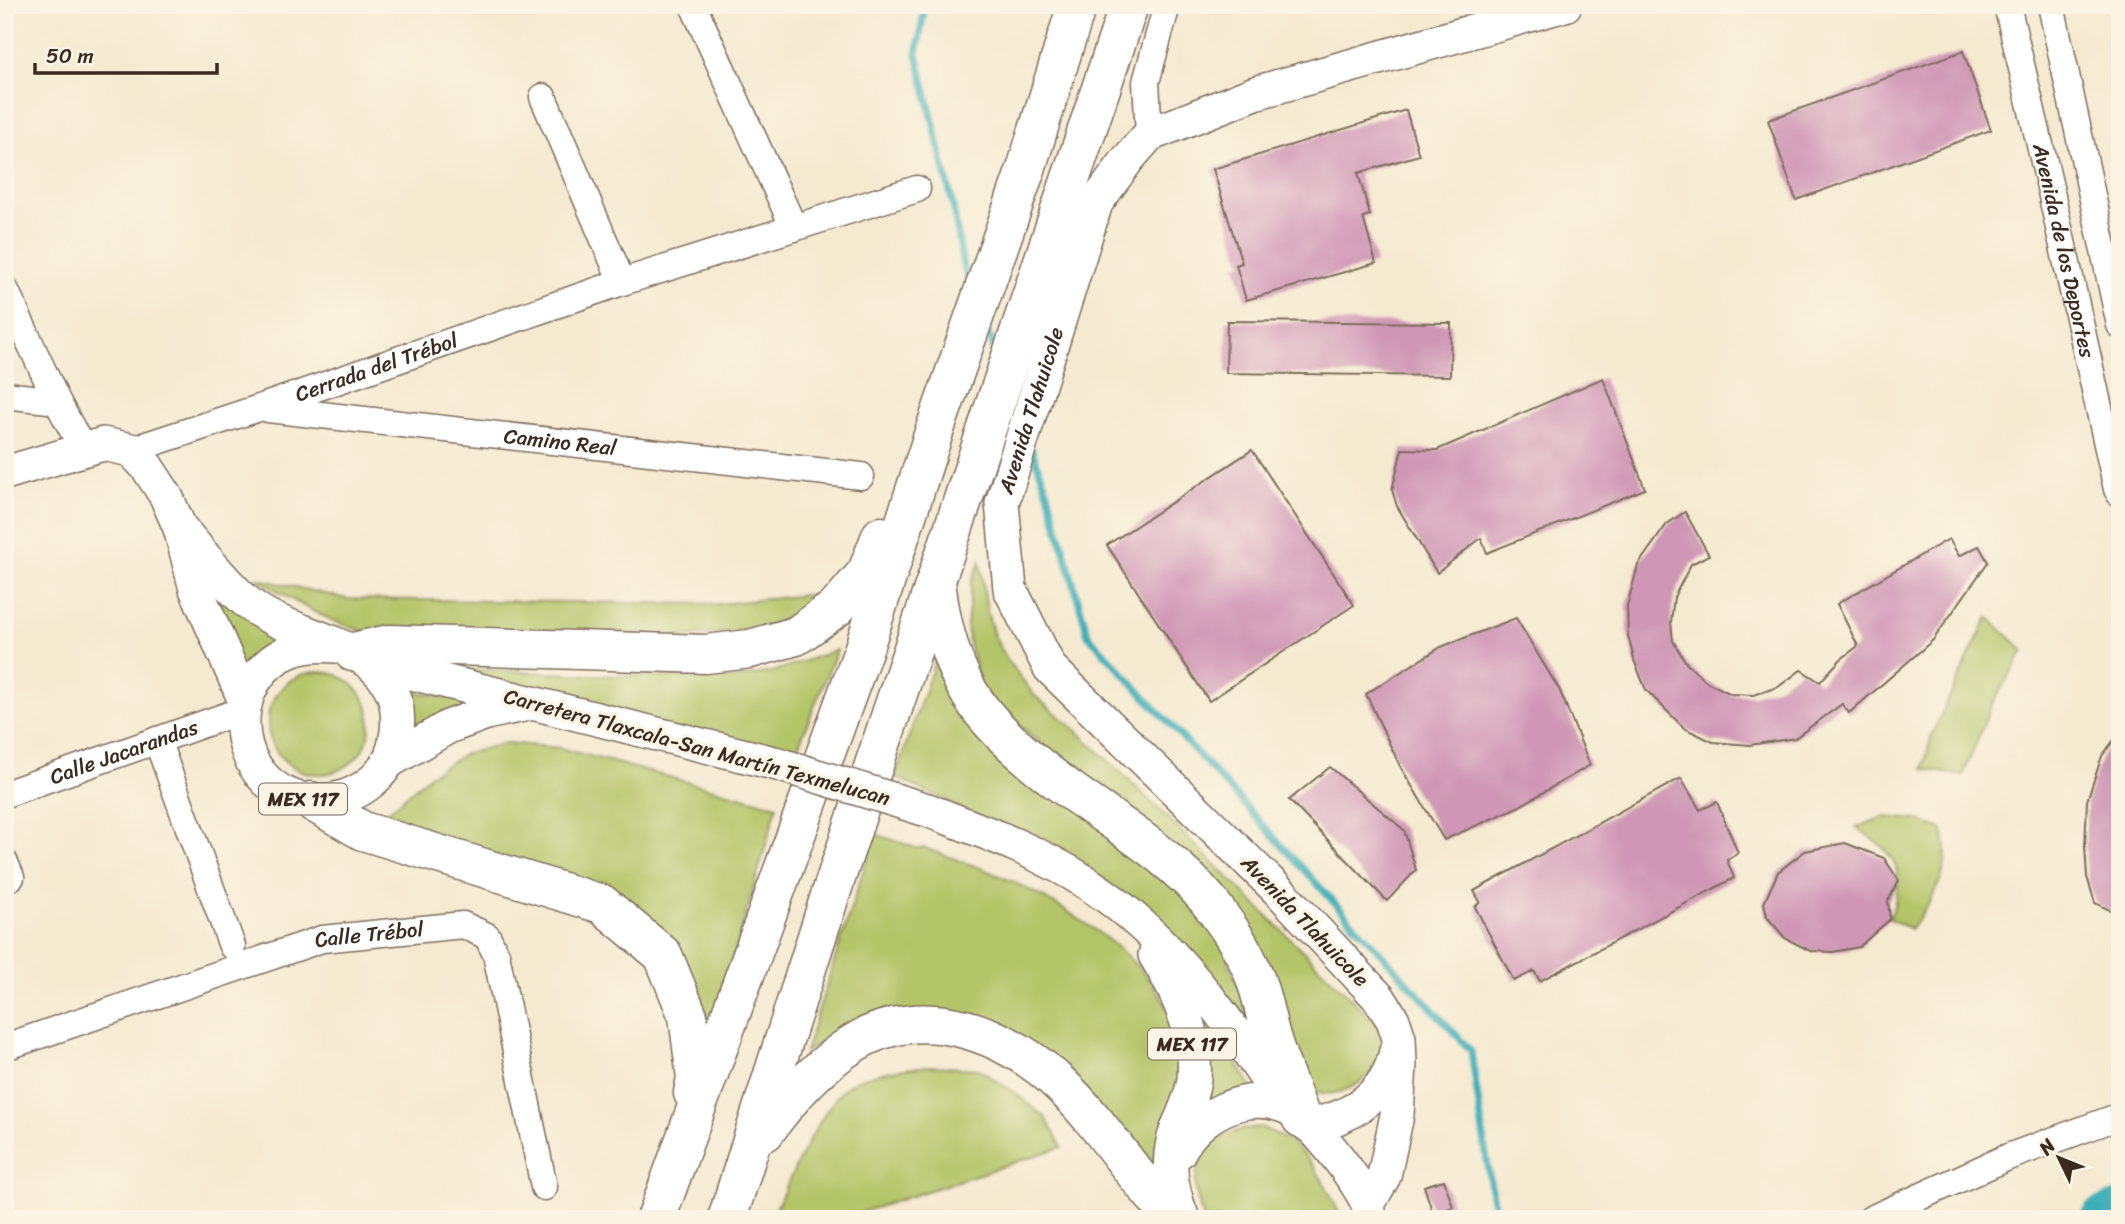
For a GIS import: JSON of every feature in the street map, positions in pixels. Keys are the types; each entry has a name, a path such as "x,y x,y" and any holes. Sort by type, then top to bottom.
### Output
{"highway":[{"path":"656,1219 864,648 935,429 1026,169 1077,5"},
{"path":"727,1219 935,577 1129,5"},
{"path":"354,653 390,644 706,654 750,649 796,636 837,607 867,572 901,486 935,429"},
{"path":"935,577 938,601 951,650 978,706 1026,754 1059,782 1176,867 1206,898 1231,932 1249,963 1298,1116"},
{"path":"311,801 363,831 602,904 663,955 688,1016 696,1078 685,1136"},
{"path":"745,1167 776,1117 795,1094 855,1042 875,1033 917,1023 941,1024 986,1035 1014,1049 1060,1083 1174,1202"}],"main road":[{"name":"Avenida Tlahuicole","path":"1399,1038 1387,1009 1282,894 1050,667 1010,589 1002,503 1096,203 1149,135 1255,93 1565,5"},
{"path":"5,472 103,444 131,450"},
{"name":"MEX 117","path":"131,450 147,467 159,486 180,528 196,589 244,706"},
{"name":"Carretera Tlaxcala-San Martín Texmelucan","path":"180,528 249,604 293,628 354,653 778,764 927,810 1026,849 1086,882 1129,915 1172,957 1218,1011 1298,1116 1326,1143 1361,1189 1370,1215"},
{"name":"MEX 117","path":"320,645 354,653 383,676 392,692 398,727 388,762 374,779 355,793 334,800 311,801 291,796 272,786 257,771 247,752 242,731 244,706 251,686 273,660 303,646 320,645"},
{"name":"MEX 117","path":"388,762 448,727 486,713 537,703"},
{"name":"MEX 117","path":"1129,915 1159,962 1183,1012 1192,1038 1194,1080 1171,1149 1174,1202 1183,1219"},
{"path":"1174,1202 1177,1155 1184,1142 1204,1119 1240,1104 1266,1103 1298,1116 1342,1116 1370,1098 1389,1073 1399,1038"},
{"name":"MEX 117","path":"1370,1215 1392,1146 1400,1090 1399,1038"}],"street":[{"path":"694,5 794,228"},
{"path":"1149,135 1146,82 1167,5"},
{"name":"Avenida de los Deportes","path":"2007,5 2120,494"},
{"name":"Avenida de los Deportes","path":"2050,5 2116,294 2120,325"},
{"path":"544,97 622,282"},
{"name":"Cerrada del Trébol","path":"131,450 622,282 916,189"},
{"path":"2072,285 2098,283 2116,294 2098,314 2081,322"},
{"path":"5,289 57,401 83,449"},
{"path":"5,395 57,401"},
{"name":"Camino Real","path":"260,408 861,475"},
{"name":"Calle Jacarandas","path":"5,794 158,740 244,706"},
{"path":"158,740 232,946"},
{"name":"Calle Trébol","path":"5,1047 322,939 463,925 487,936 496,954 544,1187"},
{"path":"1871,1219 2008,1157 2120,1116"}],"green space":[{"path":"980,562 987,611 994,636 1003,654 1034,695 1134,785 1374,1021 1382,1041 1383,1053 1367,1075 1351,1088 1341,1092 1322,1093 1303,1083 1263,964 1087,783 983,693 969,644 967,625 972,580"},
{"path":"256,578 347,599 719,604 824,593 792,617 757,629 686,637 382,636 332,620"},
{"path":"210,585 292,645 245,685"},
{"path":"1988,617 2024,651 1992,704 1963,776 1923,769 1932,734"},
{"path":"939,649 1211,914 1251,1021 1173,940 953,804 895,777"},
{"path":"837,650 793,759 438,668 733,678 772,672"},
{"path":"319,672 338,676 355,687 366,704 370,723 366,742 355,759 338,770 319,774 300,770 283,759 272,742 268,723 272,704 283,687 300,676"},
{"path":"403,689 489,706 409,738"},
{"path":"506,743 560,748 777,806 713,1029 695,985 679,957 375,823 431,774 465,754"},
{"path":"1883,817 1917,820 1942,829 1946,856 1940,882 1911,929 1890,919 1898,876 1890,855 1856,828"},
{"path":"875,834 970,864 1033,892 1085,923 1109,941 1150,980 1164,1001 1173,1025 1178,1069 1174,1095 1150,1177 1053,1065 876,1021 827,1039 805,1052"},
{"path":"1203,1012 1257,1095 1203,1105 1207,1037"},
{"path":"929,1066 979,1069 1045,1117 1062,1147 841,1219 771,1219 806,1146 840,1093 850,1084 867,1077"},
{"path":"1259,1127 1289,1141 1305,1156 1326,1187 1341,1219 1204,1219 1196,1184 1203,1156 1224,1136"}],"building":[{"path":"1963,51 1991,130 1796,200 1768,120"},
{"path":"1406,110 1419,155 1358,173 1370,215 1363,217 1376,263 1246,300 1236,265 1242,263 1213,169"},
{"path":"1227,321 1451,323 1450,376 1226,373"},
{"path":"1603,378 1645,489 1487,553 1481,538 1437,573 1397,506 1392,490 1402,449 1437,450"},
{"path":"1252,450 1354,605 1209,701 1107,545"},
{"path":"1685,512 1709,555 1691,564 1674,597 1671,622 1673,641 1687,664 1707,682 1731,694 1754,695 1778,687 1801,670 1820,682 1840,660 1858,646 1837,604 1949,539 1959,556 1979,546 1988,562 1933,640 1849,713 1842,704 1795,738 1750,745 1713,742 1684,728 1646,690 1628,635 1627,606 1638,565 1667,524"},
{"path":"1516,618 1560,691 1590,765 1518,807 1444,840 1400,766 1366,694 1441,647"},
{"path":"2120,732 2120,915 2095,903 2087,877 2085,846 2087,801 2102,756"},
{"path":"1330,767 1404,830 1416,870 1387,901 1289,800"},
{"path":"1681,778 1700,810 1717,802 1738,853 1727,860 1734,878 1540,981 1534,971 1514,981 1475,907 1480,902 1474,891"},
{"path":"1845,843 1884,858 1899,881 1888,901 1890,919 1859,947 1833,952 1810,951 1785,938 1767,917 1764,903 1778,872 1805,851"},
{"path":"1444,1180 1453,1207 1433,1214 1424,1186"}],"waterway":[{"path":"925,5 917,54 953,205 963,266 970,285"},
{"path":"985,325 997,357"},
{"path":"1032,450 1048,493 1088,635 1471,1051 1493,1202 1501,1219"},
{"path":"2102,1219 2120,1212"}]}
